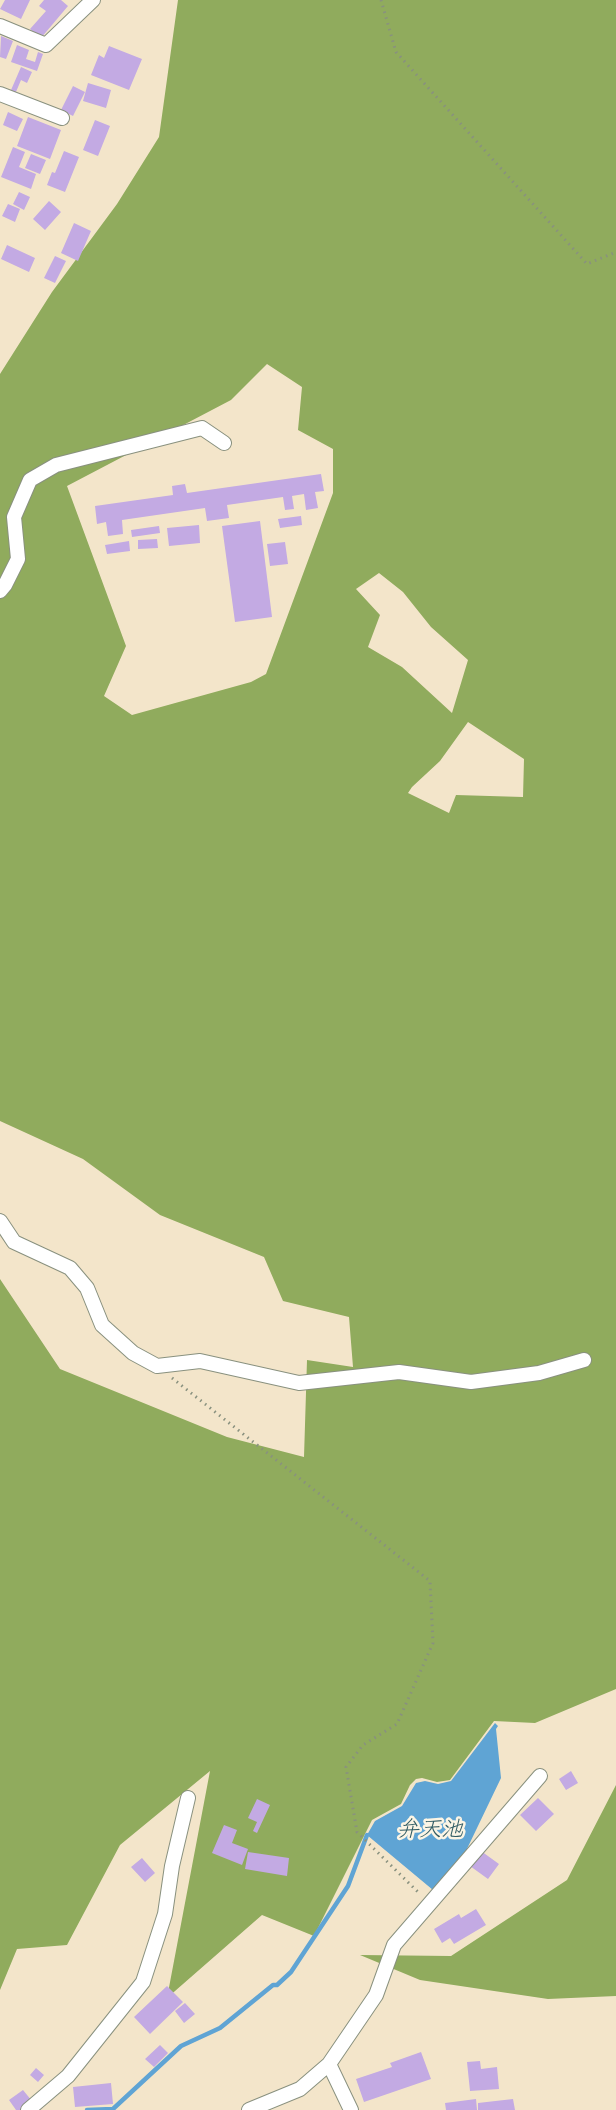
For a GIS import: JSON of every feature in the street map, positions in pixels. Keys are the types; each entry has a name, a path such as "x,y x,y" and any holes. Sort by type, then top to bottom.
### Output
{"street":[{"path":"0,26 46,45 93,0"},
{"path":"0,94 62,118"},
{"path":"0,591 18,559 14,517 30,480 56,465 202,428 224,443"},
{"path":"0,1221 14,1242 70,1268 87,1288 102,1325 133,1353 157,1366 200,1362 299,1383 399,1372 471,1382 539,1374 584,1360"},
{"path":"249,2110 300,2089 329,2064 376,1995 394,1945 540,1776"},
{"path":"28,2110 68,2076 143,1982 165,1914 172,1866 188,1798"},
{"path":"329,2064 351,2110"}],"path":[{"path":"381,0 396,52 587,264 616,252"},
{"path":"157,1366 430,1581 434,1643 397,1724 363,1745 345,1767 357,1832 430,1904"}],"green space":[{"path":"178,0 616,0 616,1689 535,1723 494,1721 450,1780 437,1782 422,1778 416,1779 410,1785 401,1804 372,1820 314,1936 262,1915 167,1998 210,1771 120,1845 67,1945 17,1949 0,1990 0,1279 60,1369 227,1437 304,1457 307,1360 353,1367 349,1317 283,1301 264,1257 160,1215 83,1159 0,1121 0,374 52,292 117,204 159,137","holes":["267,364 302,387 298,430 333,449 333,493 266,674 251,682 132,715 104,696 126,646 67,486 231,400","379,573 403,592 431,627 468,660 452,713 402,667 368,647 380,615 356,589","468,722 524,759 523,797 456,795 449,813 408,793 440,761"]},
{"path":"616,1785 616,1996 548,1999 420,1980 360,1955 451,1956 567,1880"}],"water":[{"name":"弁天池","path":"495,1723 498,1726 496,1729 501,1778 465,1853 433,1890 367,1835 375,1821 402,1806 416,1783 425,1781 438,1784 451,1781"}],"building":[{"path":"5,0 30,0 21,19 0,9"},
{"path":"44,0 61,0 68,6 41,38 30,29 46,11 39,6"},
{"path":"1,36 13,41 6,59 0,57"},
{"path":"17,45 29,50 26,59 35,62 38,52 43,54 37,71 11,62"},
{"path":"109,46 142,59 129,90 91,75 99,55 104,58"},
{"path":"21,67 32,72 27,83 21,80 13,99 8,97"},
{"path":"88,83 111,90 106,108 83,101"},
{"path":"73,86 85,92 73,116 61,110"},
{"path":"8,112 23,119 17,131 3,125"},
{"path":"28,117 61,130 50,159 17,146"},
{"path":"95,120 110,126 98,156 83,150"},
{"path":"13,147 25,152 19,167 36,174 31,189 1,177"},
{"path":"64,151 79,157 65,192 47,185"},
{"path":"31,154 46,160 40,174 25,168"},
{"path":"19,192 30,197 24,210 13,204"},
{"path":"49,201 61,212 45,230 33,219"},
{"path":"8,204 20,209 15,222 2,216"},
{"path":"74,223 91,231 78,261 61,253"},
{"path":"7,245 35,258 29,272 1,259"},
{"path":"55,256 66,261 55,283 44,278"},
{"path":"321,474 324,491 315,492 318,508 306,510 304,494 292,496 294,509 285,510 283,497 227,505 229,518 207,521 205,508 122,520 123,534 108,536 106,522 97,524 95,506 173,495 172,486 185,484 187,493"},
{"path":"301,516 302,525 280,528 278,519"},
{"path":"260,521 272,617 235,622 222,526"},
{"path":"199,525 200,543 169,546 167,528"},
{"path":"159,526 160,533 132,537 131,530"},
{"path":"157,539 158,548 138,549 138,540"},
{"path":"129,541 130,551 107,554 105,545"},
{"path":"285,542 288,564 270,566 267,544"},
{"path":"571,1771 578,1783 566,1790 559,1779"},
{"path":"538,1798 554,1814 536,1831 520,1815"},
{"path":"257,1799 270,1805 257,1833 253,1831 257,1822 248,1818"},
{"path":"224,1825 237,1830 232,1843 248,1849 242,1865 212,1853"},
{"path":"481,1851 499,1864 488,1879 470,1866"},
{"path":"248,1852 289,1858 287,1876 245,1869"},
{"path":"142,1858 155,1873 145,1882 131,1867"},
{"path":"476,1909 486,1925 454,1944 450,1938 442,1943 434,1929 459,1914 461,1918"},
{"path":"167,1986 183,2002 150,2034 134,2017"},
{"path":"185,2003 195,2014 184,2023 175,2011"},
{"path":"160,2045 168,2053 154,2067 145,2059"},
{"path":"421,2052 431,2079 364,2102 356,2079 392,2067 390,2063"},
{"path":"480,2061 481,2069 497,2067 499,2089 470,2091 467,2062"},
{"path":"36,2068 44,2075 38,2082 30,2075"},
{"path":"111,2083 113,2104 75,2107 73,2087"},
{"path":"23,2090 36,2106 31,2110 16,2110 9,2100"},
{"path":"476,2099 477,2110 446,2110 445,2103"},
{"path":"513,2099 515,2110 478,2110 478,2103"}],"waterway":[{"path":"87,2110 113,2109 181,2046 220,2028 291,1972 348,1886 367,1835"}]}
